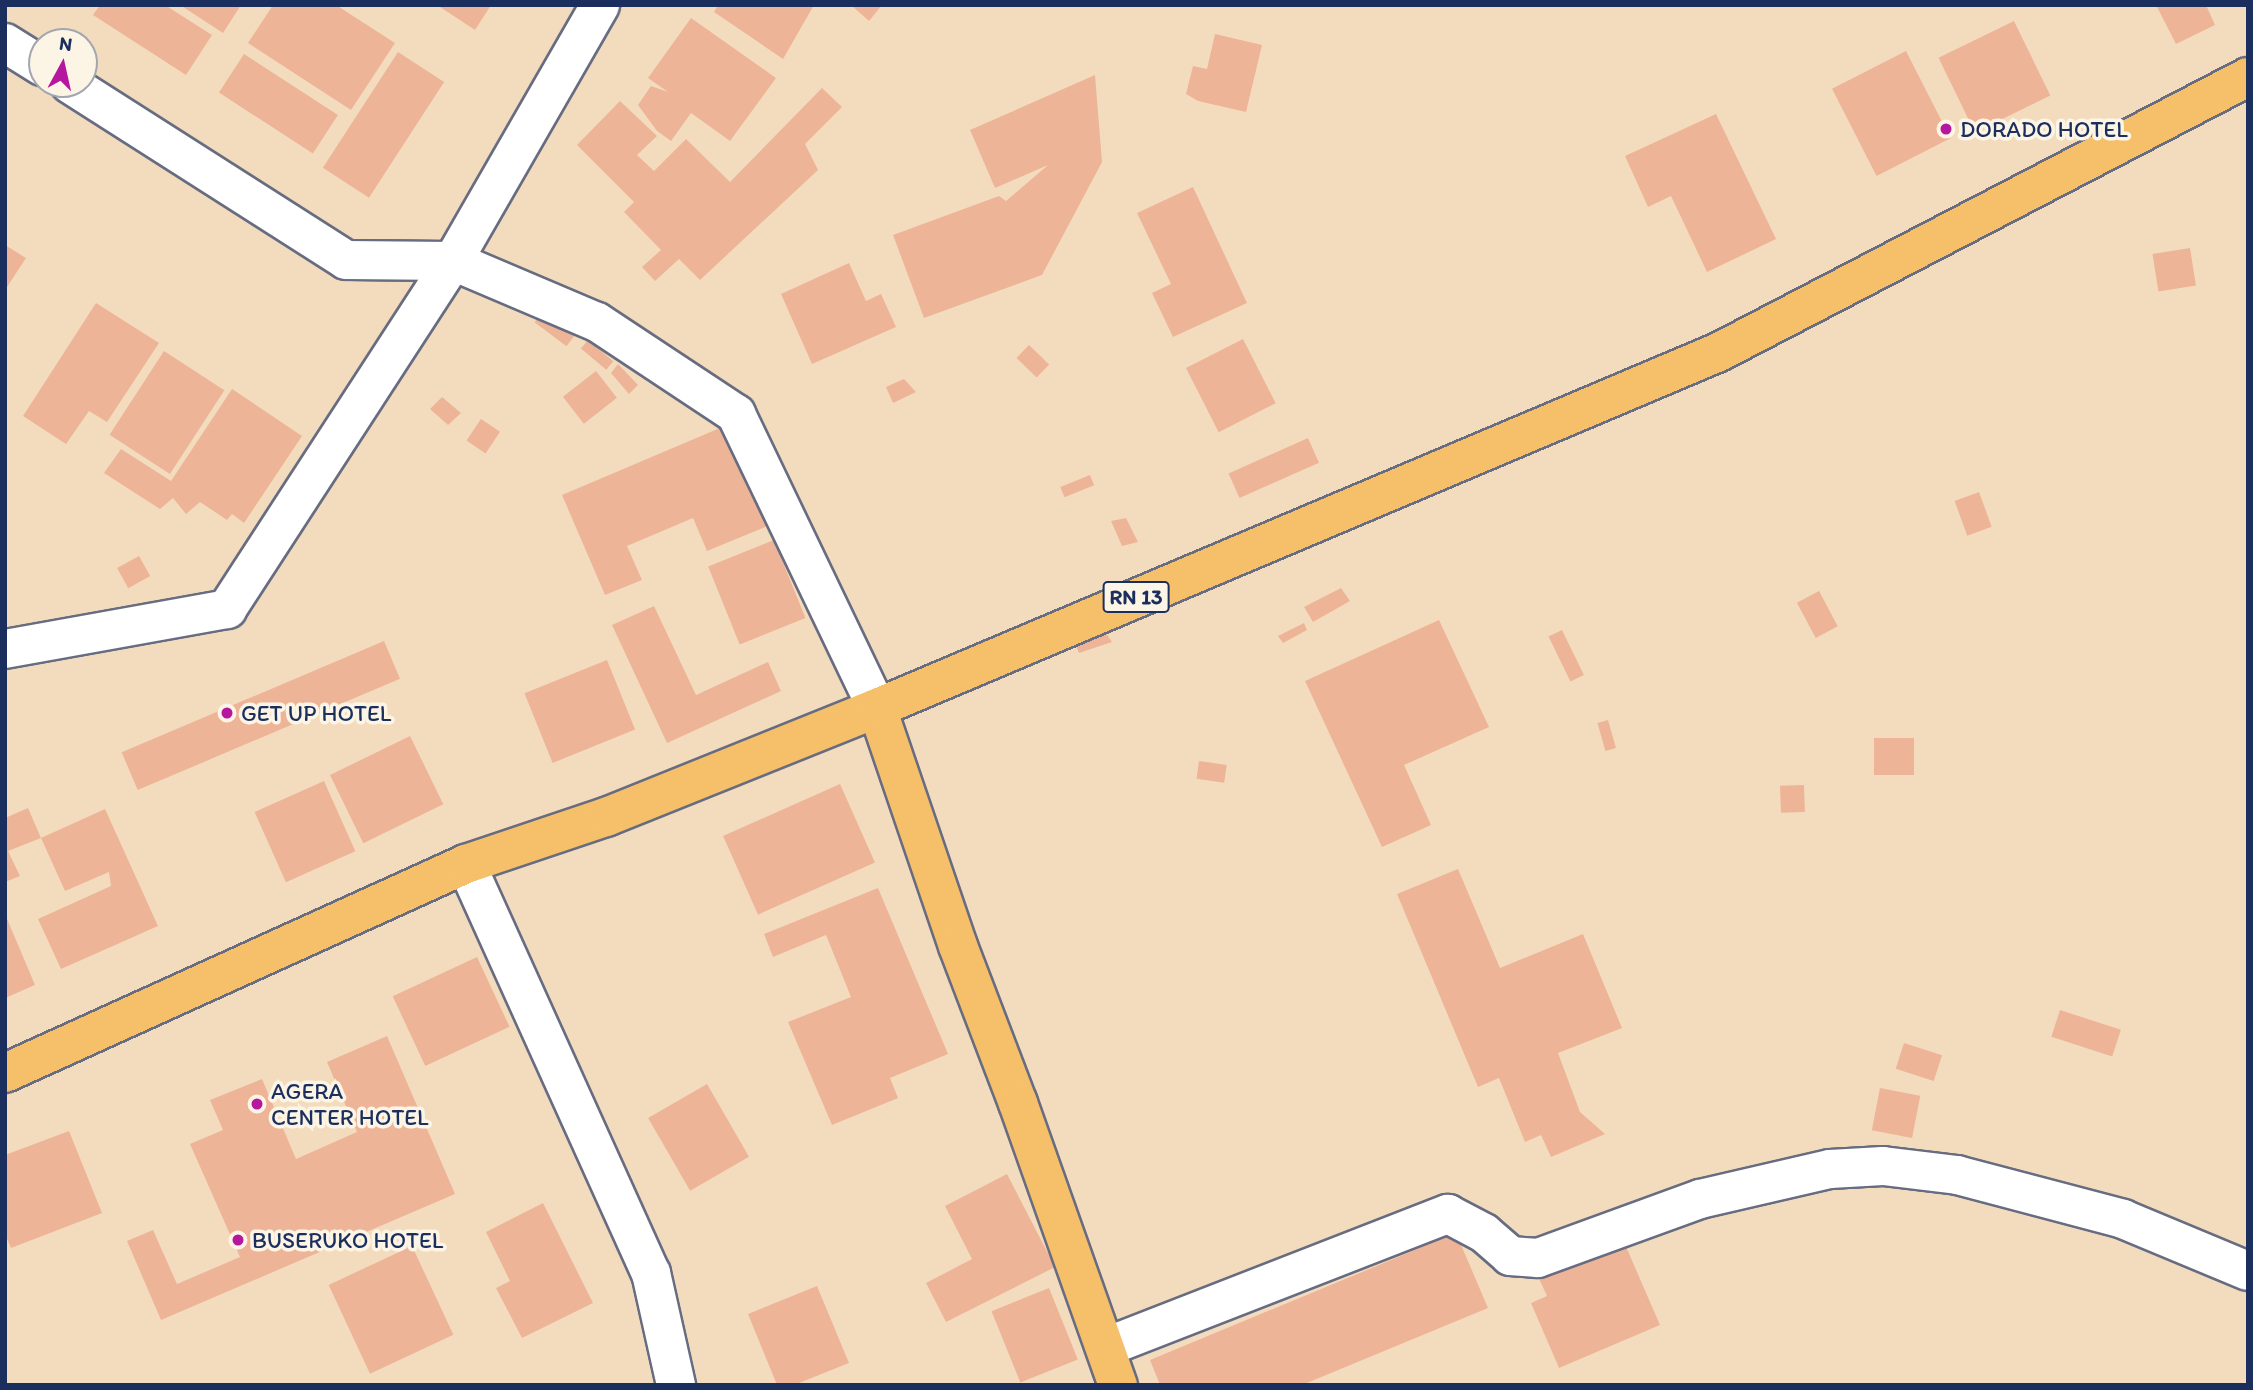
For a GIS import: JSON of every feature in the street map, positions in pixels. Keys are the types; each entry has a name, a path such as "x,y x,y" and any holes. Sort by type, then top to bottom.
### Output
{"main road":[{"name":"RN 13","path":"5,1073 466,864 606,817 877,708 1720,352 2248,77"},
{"path":"877,708 958,946 1118,1385"}],"street":[{"path":"5,649 228,609 453,261 600,5"},
{"path":"5,43 28,57"},
{"path":"92,98 346,260 453,261 597,322 736,414 877,708"},
{"path":"466,864 651,1273 676,1385"},
{"path":"1106,1347 1448,1214 1483,1233 1510,1256 1538,1258 1700,1199 1830,1169 1883,1166 1957,1175 2123,1219 2248,1270"}],"building":[{"path":"100,5 165,5 212,35 186,75 93,15"},
{"path":"180,5 241,5 223,33"},
{"path":"273,5 336,5 395,43 351,110 248,43"},
{"path":"437,5 491,5 475,30"},
{"path":"718,5 814,5 783,59 714,12"},
{"path":"851,5 882,5 869,21"},
{"path":"2156,5 2206,5 2215,25 2176,44"},
{"path":"691,18 776,78 730,141 691,113 671,141 657,131 638,105 651,86 668,92 648,78"},
{"path":"2014,21 2050,96 1975,132 1939,58"},
{"path":"1215,34 1262,45 1246,112 1198,101 1186,94 1193,66 1207,69"},
{"path":"1906,51 1950,138 1877,176 1832,89"},
{"path":"398,52 444,82 369,198 323,168"},
{"path":"244,54 338,115 313,154 219,93"},
{"path":"1095,75 1102,162 1042,275 924,318 893,235 999,196 1006,201 1048,165 995,188 970,130"},
{"path":"822,88 842,107 805,144 818,170 700,280 679,259 655,281 642,267 661,250 624,212 634,202 577,145 620,101 657,136 637,155 654,171 686,139 730,182"},
{"path":"1716,114 1776,239 1707,272 1671,196 1648,207 1625,156"},
{"path":"1193,187 1247,303 1173,337 1152,293 1171,284 1137,213"},
{"path":"5,245 26,258 5,290"},
{"path":"2190,248 2196,286 2158,291 2152,254"},
{"path":"849,263 866,301 881,294 896,327 812,364 781,294"},
{"path":"96,303 159,343 107,422 89,411 66,444 23,416"},
{"path":"543,311 575,335 567,346 535,322"},
{"path":"1243,339 1276,403 1219,432 1186,368"},
{"path":"588,340 613,361 606,370 581,348"},
{"path":"1029,345 1049,364 1037,377 1016,358"},
{"path":"164,351 224,390 170,474 110,435"},
{"path":"618,364 638,385 629,394 611,373"},
{"path":"596,371 617,398 584,424 563,397"},
{"path":"904,379 916,392 893,403 886,387"},
{"path":"232,389 302,436 244,523 232,514 227,520 200,502 186,514 173,498 160,509 104,473 121,449 171,481"},
{"path":"442,397 461,413 448,425 430,409"},
{"path":"481,419 500,432 486,453 466,441"},
{"path":"727,425 770,525 707,551 693,518 627,546 642,580 605,595 562,495"},
{"path":"1308,438 1319,463 1240,498 1229,473"},
{"path":"1090,475 1094,485 1064,497 1060,487"},
{"path":"1979,492 1992,527 1967,536 1955,501"},
{"path":"1126,518 1138,542 1122,546 1111,521"},
{"path":"774,540 805,618 740,644 708,567"},
{"path":"139,556 150,576 128,588 117,568"},
{"path":"1341,588 1350,601 1313,622 1304,607"},
{"path":"1819,591 1838,626 1816,638 1797,603"},
{"path":"654,606 696,695 768,662 781,691 667,743 612,625"},
{"path":"1439,620 1489,727 1404,765 1431,825 1382,847 1305,681"},
{"path":"1304,623 1307,630 1283,643 1278,636"},
{"path":"1562,630 1584,675 1570,682 1549,637"},
{"path":"1106,633 1112,642 1079,653 1075,644"},
{"path":"384,641 400,679 138,790 122,752"},
{"path":"607,660 635,730 553,763 524,693"},
{"path":"1608,720 1616,748 1605,751 1597,723"},
{"path":"410,736 443,804 363,843 330,775"},
{"path":"1874,738 1914,738 1914,775 1874,775"},
{"path":"1199,761 1227,765 1224,783 1196,779"},
{"path":"324,781 355,851 286,882 255,812"},
{"path":"840,784 875,863 758,915 723,836"},
{"path":"1804,785 1805,812 1781,813 1780,786"},
{"path":"28,808 41,838 8,851 20,876 5,882 5,818"},
{"path":"105,809 158,926 61,969 38,919 111,886 109,872 65,891 41,838"},
{"path":"1458,869 1500,968 1583,934 1622,1028 1558,1053 1580,1112 1605,1134 1551,1157 1541,1135 1525,1142 1499,1078 1478,1087 1397,894"},
{"path":"878,888 948,1054 890,1078 898,1098 832,1125 788,1022 851,997 826,935 773,957 764,934"},
{"path":"5,914 35,985 5,998"},
{"path":"477,957 510,1027 425,1066 393,996"},
{"path":"2060,1010 2121,1030 2112,1056 2051,1037"},
{"path":"387,1036 455,1194 161,1320 127,1241 153,1230 177,1284 240,1257 190,1144 223,1130 210,1100 262,1079 296,1159 357,1132 327,1062"},
{"path":"1904,1043 1942,1055 1934,1081 1896,1069"},
{"path":"707,1084 749,1157 690,1191 648,1118"},
{"path":"1880,1088 1920,1096 1912,1138 1872,1130"},
{"path":"69,1131 102,1213 11,1248 5,1234 5,1155"},
{"path":"1007,1174 1055,1267 946,1322 926,1283 972,1259 945,1206"},
{"path":"543,1203 593,1303 522,1338 496,1288 510,1281 486,1232"},
{"path":"1456,1233 1488,1308 1302,1385 1160,1385 1150,1360"},
{"path":"1621,1235 1660,1325 1559,1368 1531,1303 1547,1296 1536,1272"},
{"path":"412,1246 453,1335 370,1374 329,1285"},
{"path":"817,1286 849,1363 794,1385 777,1385 748,1314"},
{"path":"1049,1288 1078,1359 1020,1383 992,1311"}],"place":[{"name":"DORADO HOTEL","path":"1946,129"},
{"name":"GET UP HOTEL","path":"227,713"},
{"name":"AGERA CENTER HOTEL","path":"257,1104"},
{"name":"BUSERUKO HOTEL","path":"238,1240"}]}
